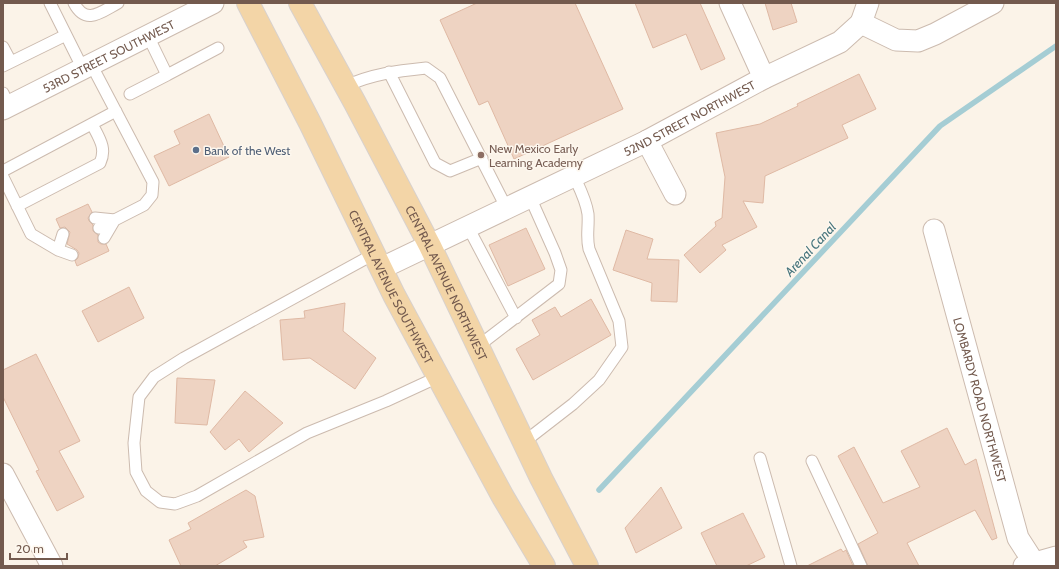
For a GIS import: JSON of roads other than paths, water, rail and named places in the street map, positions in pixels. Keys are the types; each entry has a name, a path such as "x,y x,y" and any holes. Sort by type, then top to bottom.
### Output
{"main road":[{"name":"CENTRAL AVENUE SOUTHWEST","path":"248,3 378,261 394,296 503,497 544,566"},
{"name":"CENTRAL AVENUE NORTHWEST","path":"305,6 430,246 541,478 586,564"}],"street":[{"name":"53RD STREET SOUTHWEST","path":"5,102 87,67 148,36 187,9 213,3"},
{"path":"730,3 764,78"},
{"path":"868,3 861,24 896,40 918,41 993,3"},
{"name":"52ND STREET NORTHWEST","path":"378,261 430,246 646,141 764,78 840,42 861,24"},
{"path":"646,141 675,194"},
{"name":"LOMBARDY ROAD NORTHWEST","path":"934,230 1018,538 1032,565"},
{"path":"3,474 52,566"},
{"path":"1032,565 1056,557"}],"lane":[{"path":"50,3 66,35 116,111 153,182 152,196 144,205 115,220 102,233"},
{"path":"74,3 78,10 85,15 92,16 118,3"},
{"path":"3,47 7,64 66,35"},
{"path":"148,36 167,75"},
{"path":"130,94 218,48"},
{"path":"346,86 364,78 389,72 426,68 440,78 507,209"},
{"path":"389,72 435,163 450,171 482,158"},
{"path":"3,171 116,111"},
{"path":"17,206 100,163 103,156 104,146 92,124"},
{"path":"524,442 573,404 600,380 622,347 619,321 589,249 586,237 588,216 584,197 574,176"},
{"path":"3,177 31,234 66,250 63,234"},
{"path":"477,347 559,284 561,270 530,197"},
{"path":"95,218 115,220"},
{"path":"468,227 516,318"},
{"path":"378,261 184,358 154,377 139,397 134,443 136,472 146,491 160,502 175,504 197,496 307,433 386,401 438,377"},
{"path":"760,458 791,566"},
{"path":"812,461 861,566"}],"waterway":[{"name":"Arenal Canal","path":"599,490 940,126 1056,46"}],"place":[{"name":"Bank of the West","path":"196,150"},
{"name":"New Mexico Early Learning Academy","path":"481,155"}]}
